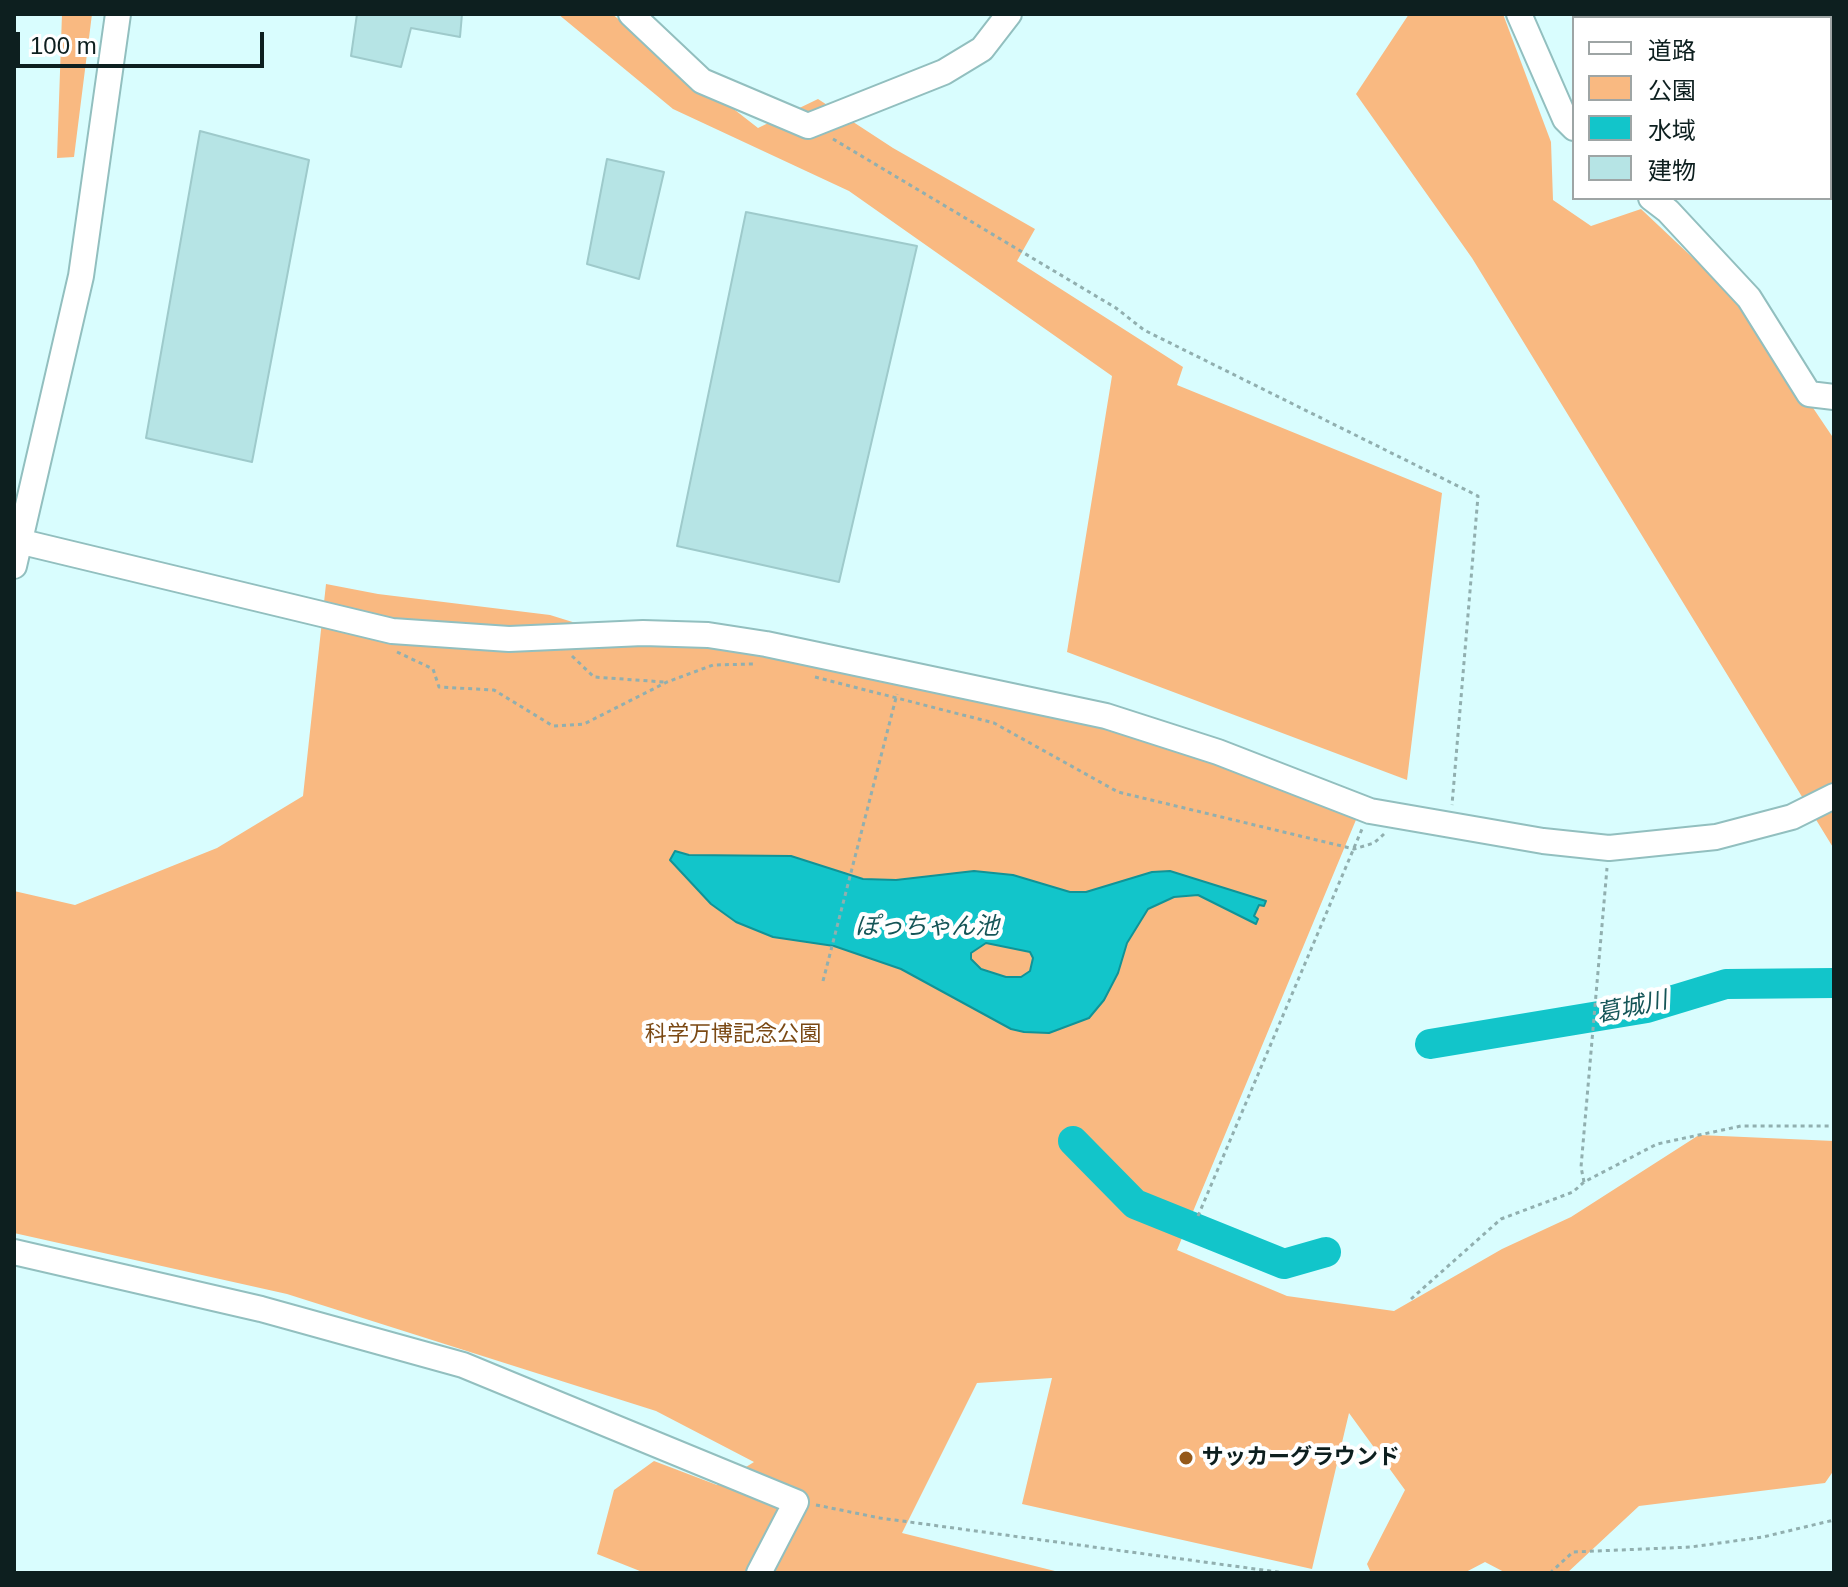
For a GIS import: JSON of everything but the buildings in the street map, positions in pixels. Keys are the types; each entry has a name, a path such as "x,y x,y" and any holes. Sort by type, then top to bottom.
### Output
{"street":[{"path":"14,566 17,541 81,276 118,14"},
{"path":"631,14 702,81 808,126 944,72 982,49 1009,14"},
{"path":"1519,14 1565,119 1572,126"},
{"path":"1654,200 1668,211 1749,298 1809,394 1834,397"},
{"path":"17,541 392,631 463,638 643,633 708,635 900,671 1151,729 1370,811 1450,826 1609,848 1716,837 1792,817 1834,796"},
{"path":"14,1252 261,1309 463,1365 796,1502 759,1573"}],"path":[{"path":"808,126 1116,308 1144,330 1478,496 1450,826"},
{"path":"553,637 594,677 667,682"},
{"path":"393,651 433,669 439,687 494,690 553,726 584,724 667,682 713,665 759,664"},
{"path":"805,674 994,723 1118,792 1354,849 1395,833"},
{"path":"823,981 897,696"},
{"path":"1198,1216 1370,811"},
{"path":"1584,1182 1581,1167 1609,848"},
{"path":"1411,1299 1501,1219 1573,1192 1584,1182 1657,1144 1741,1126 1834,1126"},
{"path":"796,1502 880,1518 1285,1573"},
{"path":"1550,1573 1573,1552 1691,1547 1763,1537 1834,1520"}],"green space":[{"path":"62,14 92,14 74,157 57,158"},
{"path":"558,14 612,14 758,128 818,99 893,148 1035,229 1017,261 1183,367 1177,385 1442,493 1407,780 1067,652 1112,376 849,191 673,109"},
{"path":"1409,14 1503,14 1551,142 1553,200 1591,226 1641,209 1745,307 1834,439 1834,849 1472,258 1356,94"},
{"name":"科学万博記念公園","path":"326,584 378,594 550,615 637,642 704,643 1061,715 1185,749 1358,815 1177,1250 1287,1296 1394,1311 1502,1249 1571,1217 1699,1135 1834,1141 1834,1470 1825,1483 1639,1506 1567,1573 1506,1573 1485,1562 1464,1573 1371,1573 1367,1564 1405,1490 1349,1413 1312,1569 1022,1504 1052,1378 977,1383 902,1533 1063,1573 645,1573 597,1554 614,1490 654,1461 717,1485 754,1462 656,1411 287,1294 14,1233 14,891 75,905 217,848 303,796"}],"water":[{"name":"ぽっちゃん池","path":"675,851 689,855 791,856 863,879 896,880 974,871 1013,875 1070,892 1086,892 1152,872 1170,871 1266,901 1264,906 1259,905 1254,916 1258,919 1256,924 1198,895 1174,897 1148,909 1127,943 1118,973 1104,1000 1089,1018 1049,1033 1024,1032 1011,1029 901,969 834,946 773,937 736,922 711,904 670,860","holes":["986,943 1030,952 1033,958 1030,971 1021,977 1006,977 981,969 971,959 971,953"]}],"waterway":[{"name":"葛城川","path":"1430,1044 1647,1008 1726,984 1834,983"},
{"name":"葛城川","path":"1073,1141 1135,1204 1284,1264 1326,1252"}],"place":[{"name":"サッカーグラウンド","path":"1186,1458"}]}
